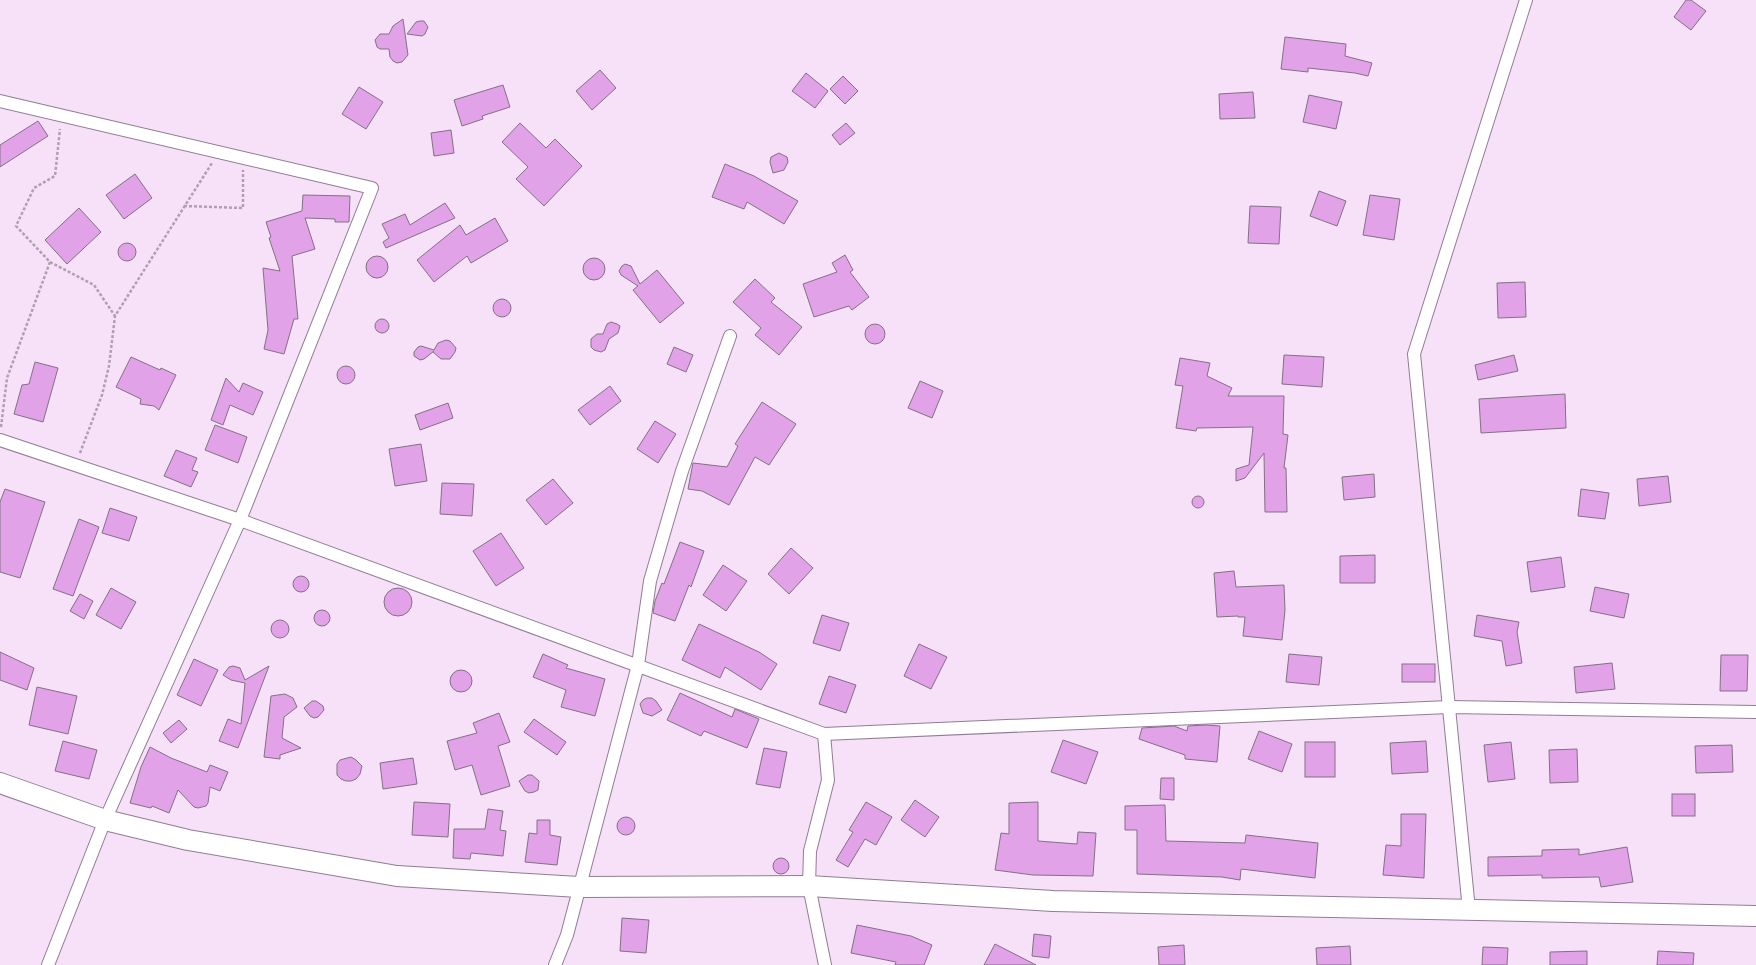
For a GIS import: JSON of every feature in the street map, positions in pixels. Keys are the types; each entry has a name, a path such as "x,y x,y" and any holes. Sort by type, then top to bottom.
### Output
{"main road":[{"path":"0,783 105,820 188,840 397,876 579,887 809,886 1053,901 1756,916"}],"street":[{"path":"1469,910 1414,354 1526,0"},
{"path":"0,101 372,188 240,520 105,820 48,965"},
{"path":"555,965 567,935 638,665 650,581 682,471 730,336"},
{"path":"0,436 75,465 240,520 824,734 1449,707 1756,712"},
{"path":"824,734 828,780 810,851 809,886 825,965"}],"path":[{"path":"61,115 55,176 34,188 16,226 50,262 94,285 115,316"},
{"path":"75,465 102,395 109,366 115,316 219,152"},
{"path":"184,206 243,208 243,158"},
{"path":"0,436 7,378 50,262"}],"building":[{"path":"1686,0 1691,0 1706,11 1691,30 1674,17"},
{"path":"403,19 408,55 402,62 397,63 390,57 389,49 380,49 377,47 375,40 380,34 389,34 393,26"},
{"path":"424,21 428,27 425,34 422,36 407,34 416,22"},
{"path":"1285,37 1346,44 1345,56 1372,63 1368,76 1355,73 1308,68 1308,72 1281,69"},
{"path":"600,70 616,88 592,110 576,91"},
{"path":"806,73 828,91 815,108 792,91"},
{"path":"843,76 858,91 845,104 830,89"},
{"path":"503,85 510,107 482,116 483,119 462,126 454,100"},
{"path":"359,87 383,102 366,129 342,114"},
{"path":"1253,92 1255,118 1220,119 1219,94"},
{"path":"1309,95 1342,102 1336,129 1303,122"},
{"path":"38,121 48,136 0,167 0,145"},
{"path":"520,123 546,148 555,139 582,166 544,206 516,179 528,167 502,142"},
{"path":"846,123 855,133 840,145 832,135"},
{"path":"451,130 454,153 434,156 431,133"},
{"path":"779,153 787,157 788,162 784,170 773,173 770,162 771,157"},
{"path":"725,164 754,176 798,201 784,224 747,202 744,209 712,197"},
{"path":"135,174 152,198 124,219 106,195"},
{"path":"1319,191 1346,201 1337,226 1310,216"},
{"path":"303,195 350,196 349,222 335,222 335,219 305,218 315,249 292,256 298,319 294,319 284,354 264,349 268,330 263,268 280,271 269,238 271,237 266,222 302,211"},
{"path":"1370,195 1400,199 1394,240 1363,235"},
{"path":"445,203 455,218 386,248 383,242 389,238 382,224 405,214 410,225"},
{"path":"1250,206 1281,207 1279,244 1248,243"},
{"path":"79,208 101,232 67,264 45,240"},
{"path":"495,218 508,241 471,263 467,256 434,282 417,260 460,225 466,235"},
{"path":"127,243 133,246 136,252 133,258 127,261 121,258 118,252 121,246"},
{"path":"845,255 853,270 850,272 869,297 852,310 849,306 814,317 803,284 837,272 832,263"},
{"path":"377,256 381,257 387,263 387,271 381,277 377,278 373,277 367,271 366,267 367,263 373,257"},
{"path":"594,258 598,259 604,265 604,273 598,279 594,280 590,279 584,273 583,269 584,265 590,259"},
{"path":"625,264 631,266 640,284 657,270 684,303 660,323 633,290 638,286 621,275 619,271"},
{"path":"755,279 775,298 771,302 802,327 779,355 755,335 761,328 733,302"},
{"path":"1525,282 1526,317 1498,318 1497,283"},
{"path":"498,299 506,299 511,304 509,315 506,317 498,317 493,312 493,304"},
{"path":"379,319 385,319 389,323 389,329 385,333 379,333 375,329 375,323"},
{"path":"611,322 620,326 618,333 609,339 605,350 601,352 594,350 591,347 591,339 597,334 603,334 607,324"},
{"path":"875,324 882,327 885,334 882,341 875,344 868,341 865,334 868,327"},
{"path":"446,340 450,341 456,348 450,359 441,359 433,352 434,351 424,359 420,360 414,356 414,352 418,347 421,346 434,350 438,343"},
{"path":"674,347 693,355 686,372 667,364"},
{"path":"1284,355 1324,357 1322,387 1282,384"},
{"path":"1514,355 1518,371 1478,380 1475,365"},
{"path":"131,357 160,370 161,368 176,375 159,410 154,406 140,404 141,399 116,387"},
{"path":"1180,358 1210,363 1207,376 1232,388 1228,396 1284,396 1283,434 1288,435 1284,468 1286,468 1287,512 1265,512 1264,453 1245,478 1236,481 1236,469 1249,465 1253,427 1197,428 1196,431 1176,428 1183,386 1175,385"},
{"path":"35,362 58,368 43,422 14,414 22,385 29,384"},
{"path":"346,366 352,369 355,375 352,381 346,384 340,381 337,375 340,369"},
{"path":"226,378 239,392 243,383 263,392 253,415 230,405 223,425 211,420"},
{"path":"920,381 943,391 932,418 908,408"},
{"path":"610,386 621,401 590,425 578,410"},
{"path":"1565,394 1566,428 1481,433 1479,399"},
{"path":"762,402 796,424 769,465 755,457 729,505 702,491 688,489 693,463 727,467 738,446 735,444"},
{"path":"448,403 453,418 420,430 415,415"},
{"path":"655,421 676,434 658,463 637,449"},
{"path":"215,425 247,437 238,463 205,450"},
{"path":"421,444 427,481 395,486 389,449"},
{"path":"176,450 197,458 192,470 198,472 191,487 164,476"},
{"path":"1374,474 1375,497 1344,500 1342,477"},
{"path":"1668,476 1671,502 1639,506 1637,479"},
{"path":"553,479 573,503 546,525 526,500"},
{"path":"442,483 474,484 472,516 440,514"},
{"path":"5,489 45,502 20,578 0,572 0,502"},
{"path":"1581,489 1609,493 1605,519 1578,516"},
{"path":"1196,496 1200,496 1204,502 1200,508 1196,508 1192,504 1192,500"},
{"path":"110,508 137,517 129,541 102,533"},
{"path":"79,519 99,527 73,596 53,589"},
{"path":"501,533 524,568 496,586 473,551"},
{"path":"680,542 704,551 691,587 689,585 675,621 653,613 655,601 662,583 664,584"},
{"path":"791,548 813,568 789,594 768,574"},
{"path":"1375,555 1375,583 1340,583 1340,556"},
{"path":"1561,557 1565,587 1531,592 1527,562"},
{"path":"723,565 747,581 726,611 703,595"},
{"path":"1234,571 1236,587 1284,585 1285,610 1282,640 1243,636 1245,617 1217,617 1214,573"},
{"path":"301,576 307,578 309,584 307,590 301,592 295,590 293,584 295,578"},
{"path":"1595,587 1629,594 1624,618 1590,611"},
{"path":"111,588 136,602 121,629 96,615"},
{"path":"398,588 408,592 412,602 408,612 398,616 388,612 384,602 388,592"},
{"path":"80,594 93,601 84,619 70,611"},
{"path":"322,610 328,612 330,618 328,624 322,626 316,624 314,618 316,612"},
{"path":"822,615 849,623 840,651 813,643"},
{"path":"1477,615 1519,622 1517,632 1522,663 1506,666 1502,641 1474,636"},
{"path":"280,620 284,621 288,625 288,633 284,637 280,638 276,637 272,633 271,629 272,625 276,621"},
{"path":"699,624 759,652 777,664 761,690 725,667 720,678 682,660"},
{"path":"919,644 947,657 931,689 904,676"},
{"path":"0,652 34,668 27,690 0,680"},
{"path":"543,654 568,665 566,668 605,679 595,716 561,707 566,690 533,677"},
{"path":"1289,654 1322,657 1319,685 1286,682"},
{"path":"1721,655 1748,655 1747,691 1720,691"},
{"path":"194,659 218,670 201,706 177,695"},
{"path":"1612,663 1615,689 1576,693 1574,667"},
{"path":"1402,664 1435,664 1435,682 1402,682"},
{"path":"233,666 240,668 245,680 269,666 238,748 219,741 228,719 241,724 245,683 231,680 223,675 229,667"},
{"path":"461,670 469,673 472,681 469,689 461,692 453,689 450,681 453,673"},
{"path":"829,676 856,685 846,713 819,704"},
{"path":"37,687 77,696 68,734 29,725"},
{"path":"680,693 732,717 735,709 759,719 747,748 704,731 701,736 667,720"},
{"path":"285,694 293,698 297,707 284,717 282,738 301,748 280,755 280,759 264,757 271,696"},
{"path":"647,698 652,698 656,701 662,710 652,716 643,713 640,704"},
{"path":"312,701 316,701 323,706 324,710 318,717 314,718 310,716 304,708"},
{"path":"499,713 510,742 498,746 510,786 481,795 472,765 455,770 447,741 477,733 473,723"},
{"path":"534,719 566,742 557,755 524,732"},
{"path":"179,720 187,729 171,743 163,733"},
{"path":"1174,726 1187,731 1188,726 1220,726 1217,762 1185,759 1185,755 1139,739 1142,728"},
{"path":"1259,731 1292,744 1282,772 1248,759"},
{"path":"1063,740 1098,752 1086,784 1051,772"},
{"path":"63,741 97,750 89,779 55,771"},
{"path":"1426,741 1428,772 1392,774 1390,743"},
{"path":"1305,742 1335,742 1335,777 1305,777"},
{"path":"1511,742 1515,779 1488,782 1484,745"},
{"path":"1732,745 1733,772 1696,773 1695,746"},
{"path":"150,747 171,758 207,772 210,765 228,772 220,791 210,787 208,803 206,806 198,808 194,807 178,790 169,813 152,806 151,808 130,803 141,767"},
{"path":"764,748 787,752 780,788 756,784"},
{"path":"1577,749 1578,782 1550,783 1549,750"},
{"path":"351,757 362,766 360,774 356,779 346,781 337,775 337,764 340,760"},
{"path":"413,758 417,784 383,789 380,763"},
{"path":"528,775 532,775 539,781 538,790 529,793 525,791 519,781"},
{"path":"1161,778 1174,778 1174,800 1160,799"},
{"path":"1672,794 1695,794 1695,816 1672,816"},
{"path":"915,800 939,817 925,837 901,820"},
{"path":"414,802 450,804 448,837 412,835"},
{"path":"866,802 892,817 876,845 865,839 848,867 836,860 853,832 849,830"},
{"path":"1038,802 1038,841 1077,844 1078,832 1096,833 1093,876 1033,875 995,870 1001,833 1009,834 1009,803"},
{"path":"1165,805 1166,841 1245,843 1246,835 1318,843 1315,878 1241,869 1240,880 1222,877 1137,874 1137,830 1125,830 1125,806"},
{"path":"488,809 503,811 500,830 506,831 503,856 471,853 470,859 453,858 454,829 485,829"},
{"path":"1401,814 1426,814 1424,878 1383,875 1386,845 1401,846"},
{"path":"622,817 630,817 635,822 633,833 630,835 622,835 617,830 617,822"},
{"path":"537,820 550,820 550,835 561,837 557,865 525,862 529,833 537,834"},
{"path":"1627,847 1633,882 1601,887 1599,877 1542,878 1542,875 1488,876 1488,857 1542,856 1542,850 1579,849 1579,855"},
{"path":"778,858 784,858 789,863 787,872 784,874 778,874 773,869 773,863"},
{"path":"622,918 649,920 646,953 620,951"},
{"path":"857,925 911,936 932,945 924,965 895,965 896,962 851,953"},
{"path":"1034,934 1051,936 1049,958 1032,956"},
{"path":"995,944 1036,965 984,965"},
{"path":"1184,945 1185,965 1159,965 1158,947"},
{"path":"1350,946 1351,965 1317,965 1316,948"},
{"path":"1483,947 1508,948 1507,965 1482,965"},
{"path":"1587,951 1587,965 1550,965 1550,952"},
{"path":"1658,951 1694,953 1693,965 1657,965"}]}
